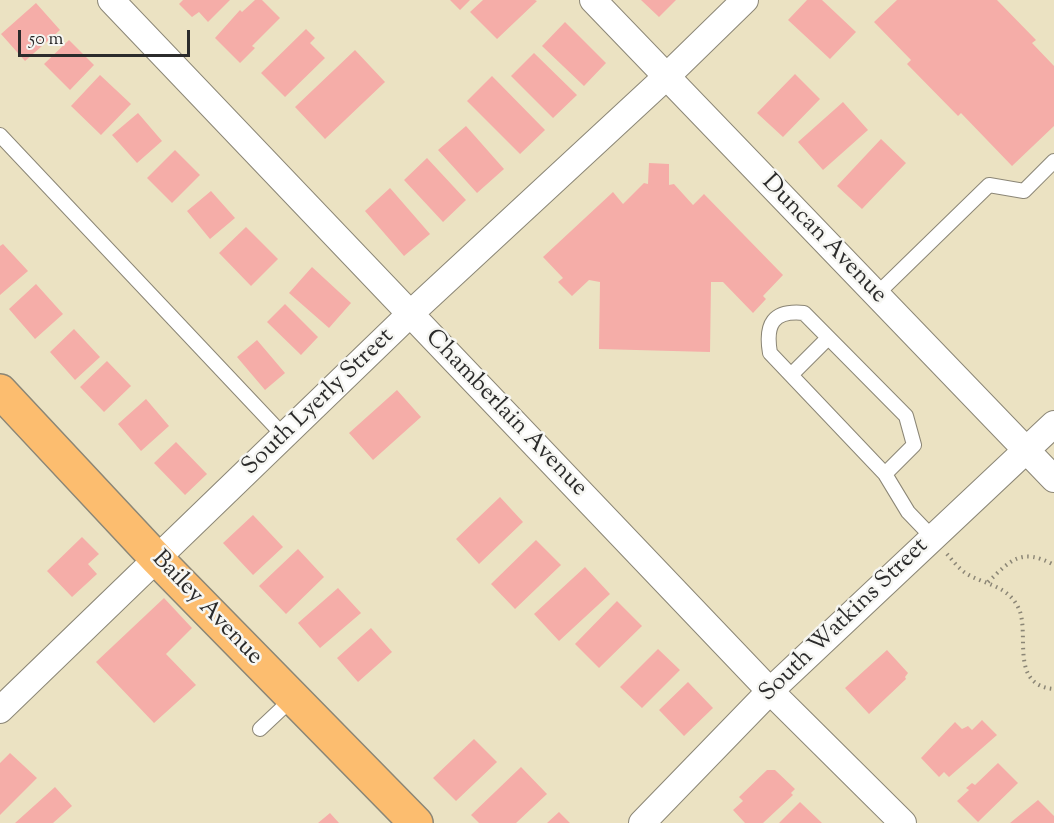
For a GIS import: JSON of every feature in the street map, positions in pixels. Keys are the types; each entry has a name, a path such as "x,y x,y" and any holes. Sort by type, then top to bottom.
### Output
{"main road":[{"name":"Bailey Avenue","path":"0,391 157,559 416,823"}],"street":[{"name":"Chamberlain Avenue","path":"111,0 771,691 903,823"},
{"name":"Duncan Avenue","path":"593,0 1054,479"},
{"name":"South Lyerly Street","path":"0,710 410,314 666,77 745,0"},
{"name":"South Watkins Street","path":"642,823 771,691 1054,424"}],"lane":[{"path":"0,135 284,436"},
{"path":"876,295 989,185 1024,191 1054,161"},
{"path":"885,474 914,445 906,416 804,313 787,312 776,318 767,335 770,353 885,474 908,512 933,538"},
{"path":"791,375 828,338"},
{"path":"260,729 294,698"}],"path":[{"path":"933,538 968,575 988,582 1006,594 1020,612 1021,653 1031,677 1045,688 1054,689"},
{"path":"988,582 1011,559 1023,557 1054,566"}],"building":[{"path":"183,0 230,0 208,22 199,12 192,17 179,4"},
{"path":"255,0 262,0 280,18 252,46 255,48 240,63 215,38 240,10 242,12"},
{"path":"450,0 470,0 460,10"},
{"path":"483,0 537,1 497,39 470,12"},
{"path":"641,0 676,0 659,17"},
{"path":"807,0 822,0 856,32 830,59 788,20"},
{"path":"897,0 997,0 1036,40 1032,43 1054,66 1054,126 1012,166 961,113 958,116 907,64 911,60 874,22"},
{"path":"36,3 60,30 25,61 1,34"},
{"path":"565,22 606,63 584,86 542,46"},
{"path":"306,29 315,38 310,43 325,58 285,97 261,73"},
{"path":"69,40 94,65 70,90 44,64"},
{"path":"355,50 385,82 325,139 295,107"},
{"path":"534,53 577,95 553,118 511,76"},
{"path":"795,74 820,99 783,137 757,113"},
{"path":"100,75 131,104 101,135 71,106"},
{"path":"492,76 545,130 520,154 467,101"},
{"path":"843,102 868,130 823,170 798,142"},
{"path":"138,113 162,141 137,163 112,135"},
{"path":"466,126 504,169 477,193 438,150"},
{"path":"881,139 906,163 862,209 837,186"},
{"path":"175,150 200,175 172,203 147,178"},
{"path":"427,158 466,200 443,222 404,180"},
{"path":"649,163 669,164 669,185 674,184 693,205 704,194 783,275 763,296 766,299 753,313 723,282 711,282 710,352 599,349 600,282 589,280 572,296 558,282 563,278 543,257 613,192 623,204 644,183 648,184"},
{"path":"390,188 430,234 404,256 365,211"},
{"path":"211,191 235,218 210,239 187,211"},
{"path":"246,227 278,259 251,286 219,253"},
{"path":"3,244 28,271 0,295 0,246"},
{"path":"312,267 351,303 329,328 289,293"},
{"path":"36,284 63,314 35,339 9,309"},
{"path":"285,304 318,337 301,355 267,322"},
{"path":"74,329 100,357 75,380 50,352"},
{"path":"257,340 285,373 265,390 237,357"},
{"path":"107,361 131,386 104,412 80,387"},
{"path":"397,390 421,417 373,460 349,433"},
{"path":"146,399 169,426 141,451 118,424"},
{"path":"176,442 207,474 185,495 154,463"},
{"path":"500,497 523,522 479,564 456,539"},
{"path":"253,515 283,547 253,575 223,543"},
{"path":"82,537 99,554 88,564 97,574 72,597 47,571"},
{"path":"536,540 561,565 515,609 491,584"},
{"path":"298,549 324,577 286,614 259,586"},
{"path":"585,567 610,594 559,641 534,614"},
{"path":"338,588 361,613 320,648 298,623"},
{"path":"164,598 192,628 166,654 196,685 154,723 96,662"},
{"path":"617,601 642,626 599,668 575,644"},
{"path":"371,628 392,652 358,682 337,658"},
{"path":"658,649 680,670 642,708 620,687"},
{"path":"887,650 908,673 906,679 869,714 845,688"},
{"path":"688,682 713,708 684,736 659,710"},
{"path":"982,720 997,735 949,777 944,772 939,777 921,758 955,722 962,729 968,726 972,730"},
{"path":"474,739 497,762 456,801 433,778"},
{"path":"10,753 37,778 0,815 0,763"},
{"path":"998,763 1018,783 978,822 957,801 969,790 966,788 972,783 975,785"},
{"path":"521,767 547,794 516,823 479,823 471,815"},
{"path":"767,770 775,770 795,789 791,793 793,795 763,823 745,823 733,810 743,801 739,797"},
{"path":"55,787 72,806 53,823 15,823"},
{"path":"1038,800 1054,816 1054,823 1010,823"},
{"path":"800,802 822,823 779,823"},
{"path":"559,812 570,823 547,823"},
{"path":"330,813 339,823 318,823"}]}
